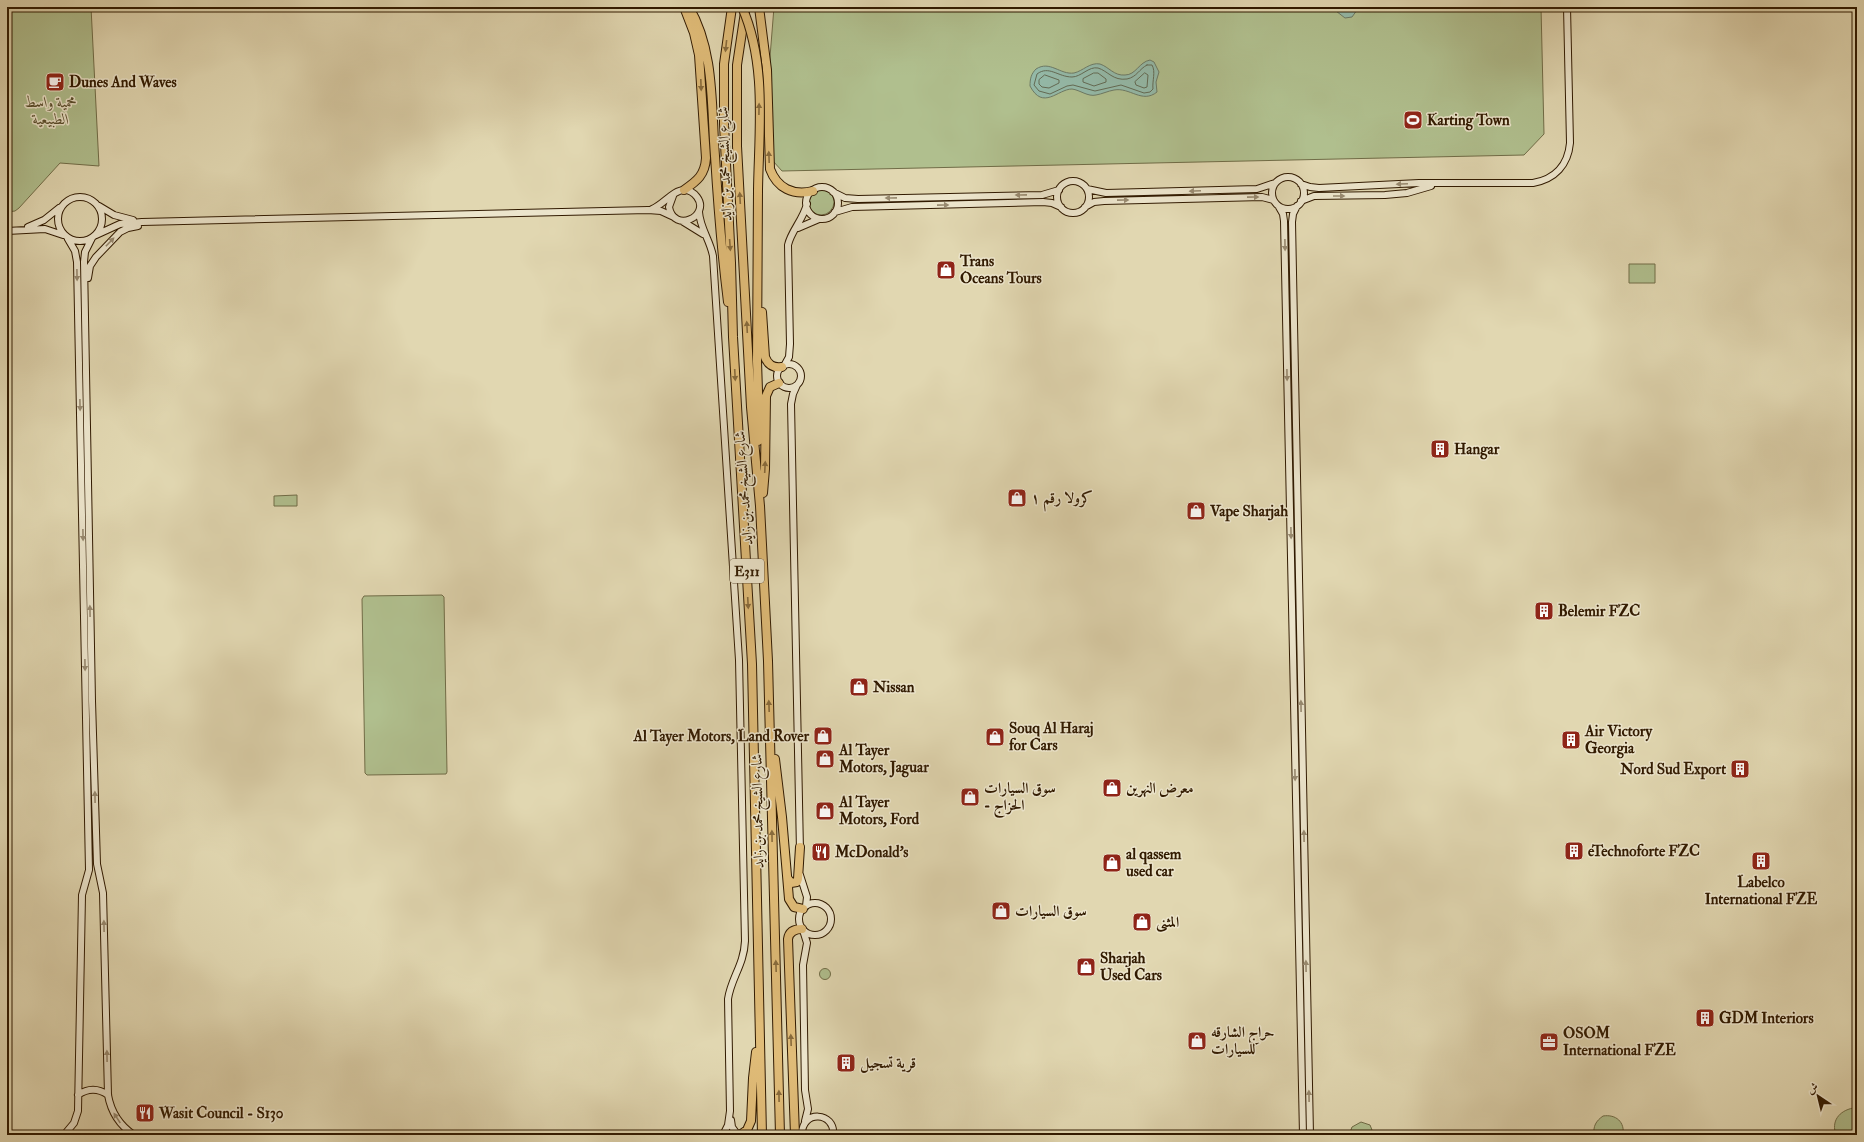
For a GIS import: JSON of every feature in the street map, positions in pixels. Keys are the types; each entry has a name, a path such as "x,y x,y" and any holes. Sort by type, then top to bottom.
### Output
{"highway":[{"path":"684,7 694,33 699,56 706,158 705,168 701,176 684,190"},
{"path":"689,7 701,32 707,57 723,265 733,337"},
{"name":"شارع الشيخ محمد بن زايد","path":"732,7 726,46 723,102 733,337 752,664 762,1135"},
{"path":"742,7 752,36 759,78 757,274 759,422 756,454"},
{"name":"شارع الشيخ محمد بن زايد","path":"746,7 737,65 736,117 751,407 760,506 770,728 780,1135"},
{"path":"759,7 767,70 770,169 777,183 783,188 798,193 813,191"},
{"path":"757,274 761,289 765,357 773,366 783,366"},
{"path":"760,506 765,469 767,392 773,385 780,384"},
{"path":"770,728 781,803 790,902 794,907 804,907"},
{"path":"788,879 791,883 794,883 798,879 800,847"},
{"path":"795,1135 788,940 793,930 802,929"},
{"path":"738,1135 747,1130 751,1121 754,1066 759,1042"}],"street":[{"path":"791,404 788,394 780,384 777,374 789,357 788,250 789,241 803,217 808,197 813,191 822,188 845,198 858,199 1042,195 1059,190 1066,183 1075,182 1087,189 1106,193 1257,189 1275,183 1282,178 1290,177 1301,184 1319,188 1412,184 1533,183 1548,179 1554,175 1564,164 1570,150 1567,7"},
{"path":"1275,183 1272,193 1274,200 1280,207 1283,214 1284,222 1302,1135"},
{"path":"1301,184 1304,192 1302,201"},
{"path":"1280,207 1286,209 1296,206 1302,201 1314,196 1396,194 1441,184"},
{"path":"1085,207 1089,197 1087,189"},
{"path":"648,210 660,205 684,190 691,192 697,197 700,204 700,224 713,256 739,660 745,941 743,958 730,988 727,1002 730,1113 732,1126 738,1135"},
{"path":"1059,190 1057,199 1061,208"},
{"path":"833,192 838,204 835,212"},
{"path":"673,196 669,207 674,217"},
{"path":"21,229 40,222 67,201 78,197 89,199 114,215 142,222"},
{"path":"796,229 819,219 828,218 835,212 852,207 1047,202 1068,213 1073,213 1082,210 1094,202 1104,201 1258,197 1274,200"},
{"path":"97,204 100,209 102,220 101,226 85,255 92,706 98,874 103,893 108,1095 115,1116 122,1125 134,1135"},
{"path":"806,204 810,214 819,219"},
{"path":"1296,206 1292,214 1292,222 1310,1135"},
{"path":"61,207 58,224 65,237 74,248 77,258 88,875 84,884 82,895 78,1095 76,1119 70,1130 64,1135"},
{"path":"7,231 21,229 45,229 80,242 94,237 116,225 142,222 648,210 661,212 674,217 696,228 706,237"},
{"path":"682,221 690,220 699,212"},
{"path":"86,287 89,269 92,262 118,234 128,228 153,222"},
{"path":"79,343 83,344 86,366"},
{"path":"790,344 801,375 793,394 791,404 801,880 807,897 799,921 806,938 803,965 806,1094 808,1102 802,1135"},
{"path":"783,366 791,364 798,368"},
{"path":"780,384 790,388 797,385"},
{"path":"1295,752 1298,750 1302,753"},
{"path":"88,875 98,874"},
{"path":"804,888 828,910 830,918 828,927 806,948"},
{"path":"804,907 814,903 822,905"},
{"path":"802,929 810,934 819,934"},
{"path":"78,1095 86,1091 94,1090 108,1095"},
{"path":"808,1102 820,1116 829,1122 832,1126 833,1135"},
{"path":"723,1135 728,1125 730,1113"},
{"path":"805,1121 810,1118 820,1116"},
{"path":"723,1135 732,1133 738,1135"}],"green space":[{"name":"محمية واسط الطبيعية","path":"7,7 91,7 99,166 60,163 19,208 15,211 7,212"},
{"path":"774,7 1541,7 1544,134 1524,155 782,171 773,161 770,57"},
{"path":"821,189 830,193 834,202 830,211 821,215 812,211 808,202 812,193"},
{"path":"1629,264 1655,264 1655,283 1629,283"},
{"path":"297,495 297,506 274,506 274,496"},
{"path":"442,595 444,597 447,772 446,774 367,775 365,773 362,599 364,596"},
{"path":"825,968 829,970 831,974 829,978 825,980 821,978 819,974 821,970"},
{"path":"1857,1108 1857,1135 1836,1135 1835,1121 1837,1117 1848,1109"},
{"path":"1603,1116 1612,1116 1619,1120 1623,1126 1623,1135 1594,1135 1596,1124"},
{"path":"1361,1122 1370,1125 1374,1135 1349,1135 1352,1127"}],"water":[{"path":"1318,7 1356,7 1357,10 1352,17 1345,18 1336,11 1321,11"},
{"path":"1150,60 1154,62 1159,72 1156,82 1157,92 1152,95 1141,96 1125,91 1112,90 1098,95 1093,95 1072,89 1045,98 1040,97 1035,93 1030,86 1033,73 1036,69 1041,67 1046,66 1064,72 1074,73 1090,65 1100,64 1115,73 1125,75 1132,73 1143,63"}],"place":[{"name":"Dunes And Waves","path":"55,82"},
{"name":"Karting Town","path":"1413,120"},
{"name":"Trans Oceans Tours","path":"946,270"},
{"name":"Hangar","path":"1440,449"},
{"name":"كرولا رقم ١","path":"1017,498"},
{"name":"Vape Sharjah","path":"1196,511"},
{"name":"Belemir FZC","path":"1544,611"},
{"name":"Nissan","path":"859,687"},
{"name":"Al Tayer Motors, Land Rover","path":"823,736"},
{"name":"Souq Al Haraj for Cars","path":"995,737"},
{"name":"Air Victory Georgia","path":"1571,740"},
{"name":"Al Tayer Motors, Jaguar","path":"825,759"},
{"name":"Nord Sud Export","path":"1740,769"},
{"name":"معرض النهرين","path":"1112,788"},
{"name":"سوق السيارات - الحزاج","path":"970,797"},
{"name":"Al Tayer Motors, Ford","path":"825,811"},
{"name":"eTechnoforte FZC","path":"1574,851"},
{"name":"McDonald's","path":"821,852"},
{"name":"Labelco International FZE","path":"1761,861"},
{"name":"al qassem used car","path":"1112,863"},
{"name":"سوق السيارات","path":"1001,911"},
{"name":"المثنى","path":"1142,922"},
{"name":"Sharjah Used Cars","path":"1086,967"},
{"name":"GDM Interiors","path":"1705,1018"},
{"name":"حراج الشارقه للسيارات","path":"1197,1041"},
{"name":"OSOM International FZE","path":"1549,1042"},
{"name":"قرية تسجيل","path":"846,1063"},
{"name":"Wasit Council - S130","path":"145,1113"}]}
